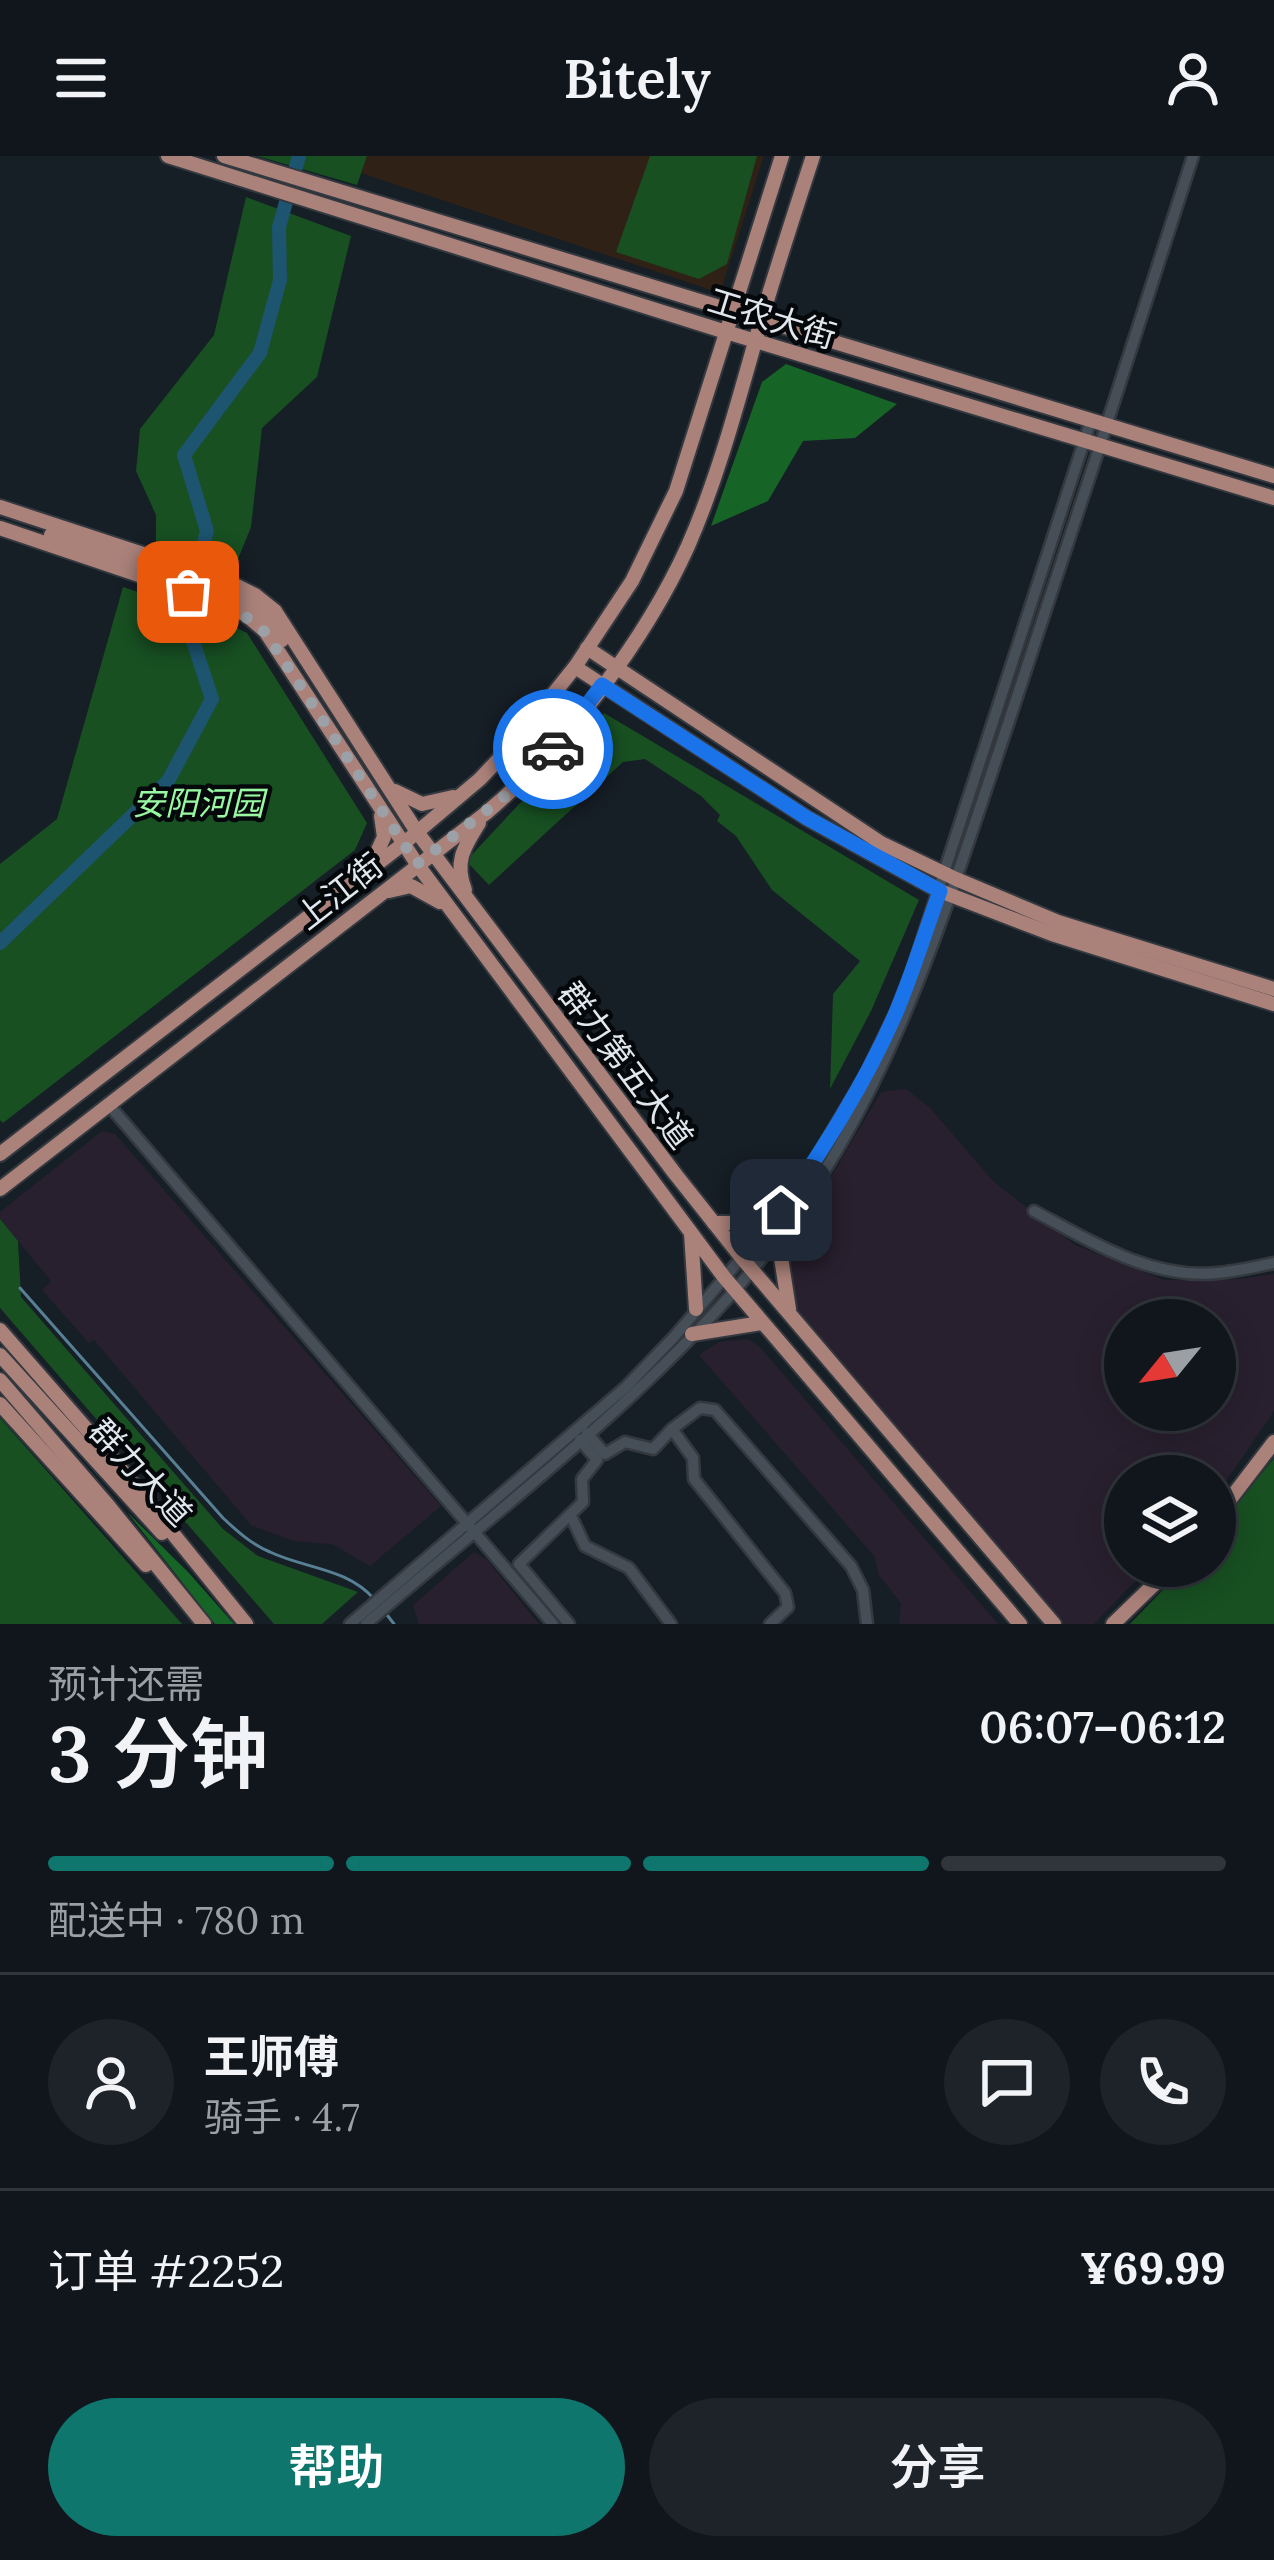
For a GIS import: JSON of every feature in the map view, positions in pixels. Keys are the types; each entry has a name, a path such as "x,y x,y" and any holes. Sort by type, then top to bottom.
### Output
{"main road":[{"name":"工农大街","path":"167,156 1274,498"},
{"name":"工农大街","path":"224,156 1274,476"},
{"name":"上江街","path":"0,1154 418,832 514,743 575,667 656,538 686,466 782,156"},
{"name":"上江街","path":"0,1189 486,813 558,745 659,603 686,550 731,431 813,156"},
{"name":"群力第五大道","path":"0,506 231,583 274,611 433,853 713,1223 1054,1624"},
{"path":"0,519 249,602 275,629 345,740 363,782"},
{"name":"群力第五大道","path":"0,528 222,604 246,615 265,632 417,864 734,1291 1020,1624"},
{"path":"587,648 881,843 1058,922 1274,989"},
{"path":"575,667 807,818 945,893 1052,934 1274,1004"},
{"path":"389,787 422,804 464,793"},
{"path":"365,873 384,837 379,806"},
{"path":"469,901 460,878 460,854 486,813"},
{"path":"378,894 411,886 450,910"},
{"path":"713,1223 775,1231 790,1314"},
{"path":"691,1233 696,1309"},
{"path":"692,1334 761,1323"},
{"path":"0,1330 111,1457 245,1624"},
{"name":"群力大道","path":"0,1355 245,1624"},
{"name":"群力大道","path":"0,1381 202,1624"},
{"path":"0,1404 202,1624"},
{"path":"1236,1492 1274,1442"},
{"path":"1112,1624 1151,1587"}],"street":[{"path":"950,877 1102,445 1193,156"},
{"path":"350,1624 369,1616 584,1437 661,1368 752,1270 865,1076 945,893 1091,420"},
{"path":"109,1105 553,1624"},
{"path":"1034,1210 1098,1246 1156,1268 1215,1274 1274,1263"},
{"path":"471,1528 655,1359 741,1257 775,1231"},
{"path":"584,1437 605,1454 625,1442 653,1449 700,1408 715,1409 851,1566 863,1590 866,1624"},
{"path":"672,1429 693,1458 694,1479 785,1593 788,1607 770,1624"},
{"path":"569,1624 519,1564 583,1502 582,1479 597,1460 584,1437"},
{"path":"571,1516 585,1546 628,1568 671,1624"}],"shaded area":[{"path":"366,156 764,156 720,293 361,173"},
{"path":"906,1089 931,1109 993,1181 1075,1245 1164,1280 1274,1274 1274,1411 1236,1466 1236,1455 1104,1455 1104,1587 1130,1587 1094,1624 1064,1624 795,1308 786,1243 881,1092"},
{"path":"102,1131 115,1134 441,1506 370,1566 332,1544 293,1541 251,1525 94,1340 89,1343 42,1290 51,1281 0,1219 0,1212"},
{"path":"747,1339 759,1346 998,1624 899,1624 901,1603 878,1574 875,1557 699,1355 719,1342"},
{"path":"474,1552 486,1559 539,1624 419,1624 413,1605"}],"green space":[{"path":"257,156 367,156 357,185"},
{"path":"650,156 757,156 727,264 699,279 616,252"},
{"path":"246,197 351,236 317,377 262,428 251,527 236,564 156,544 156,515 136,471 140,429 214,335"},
{"path":"786,364 897,404 855,438 803,441 768,501 711,526 762,382"},
{"name":"安阳河园","path":"123,587 247,633 367,823 355,850 3,1123 0,864 57,819"},
{"path":"604,713 919,900 871,1011 830,1089 833,994 860,961 772,890 736,836 717,821 720,815 701,796 645,759 623,762 489,885 466,861"},
{"path":"0,1219 18,1241 21,1297 223,1529 258,1556 358,1592 322,1624 274,1624 0,1308"},
{"path":"0,1418 182,1624 0,1624"},
{"path":"1274,1458 1274,1624 1130,1624 1166,1587 1236,1587 1236,1506"},
{"path":"127,1512 188,1572 234,1624 215,1624"}],"waterway":[{"path":"0,943 168,781 212,699 184,614 207,531 184,455 260,353 280,280 279,227 299,156"},
{"path":"20,1288 234,1528 270,1552 351,1581 374,1599"},
{"path":"384,1611 394,1624"}],"way so far":[{"path":"188,592 237,610 257,622 274,642 417,864 486,813 553,749"}],"route":[{"path":"553,749 602,685 807,818 940,891 895,1014 865,1076 781,1210"}]}
